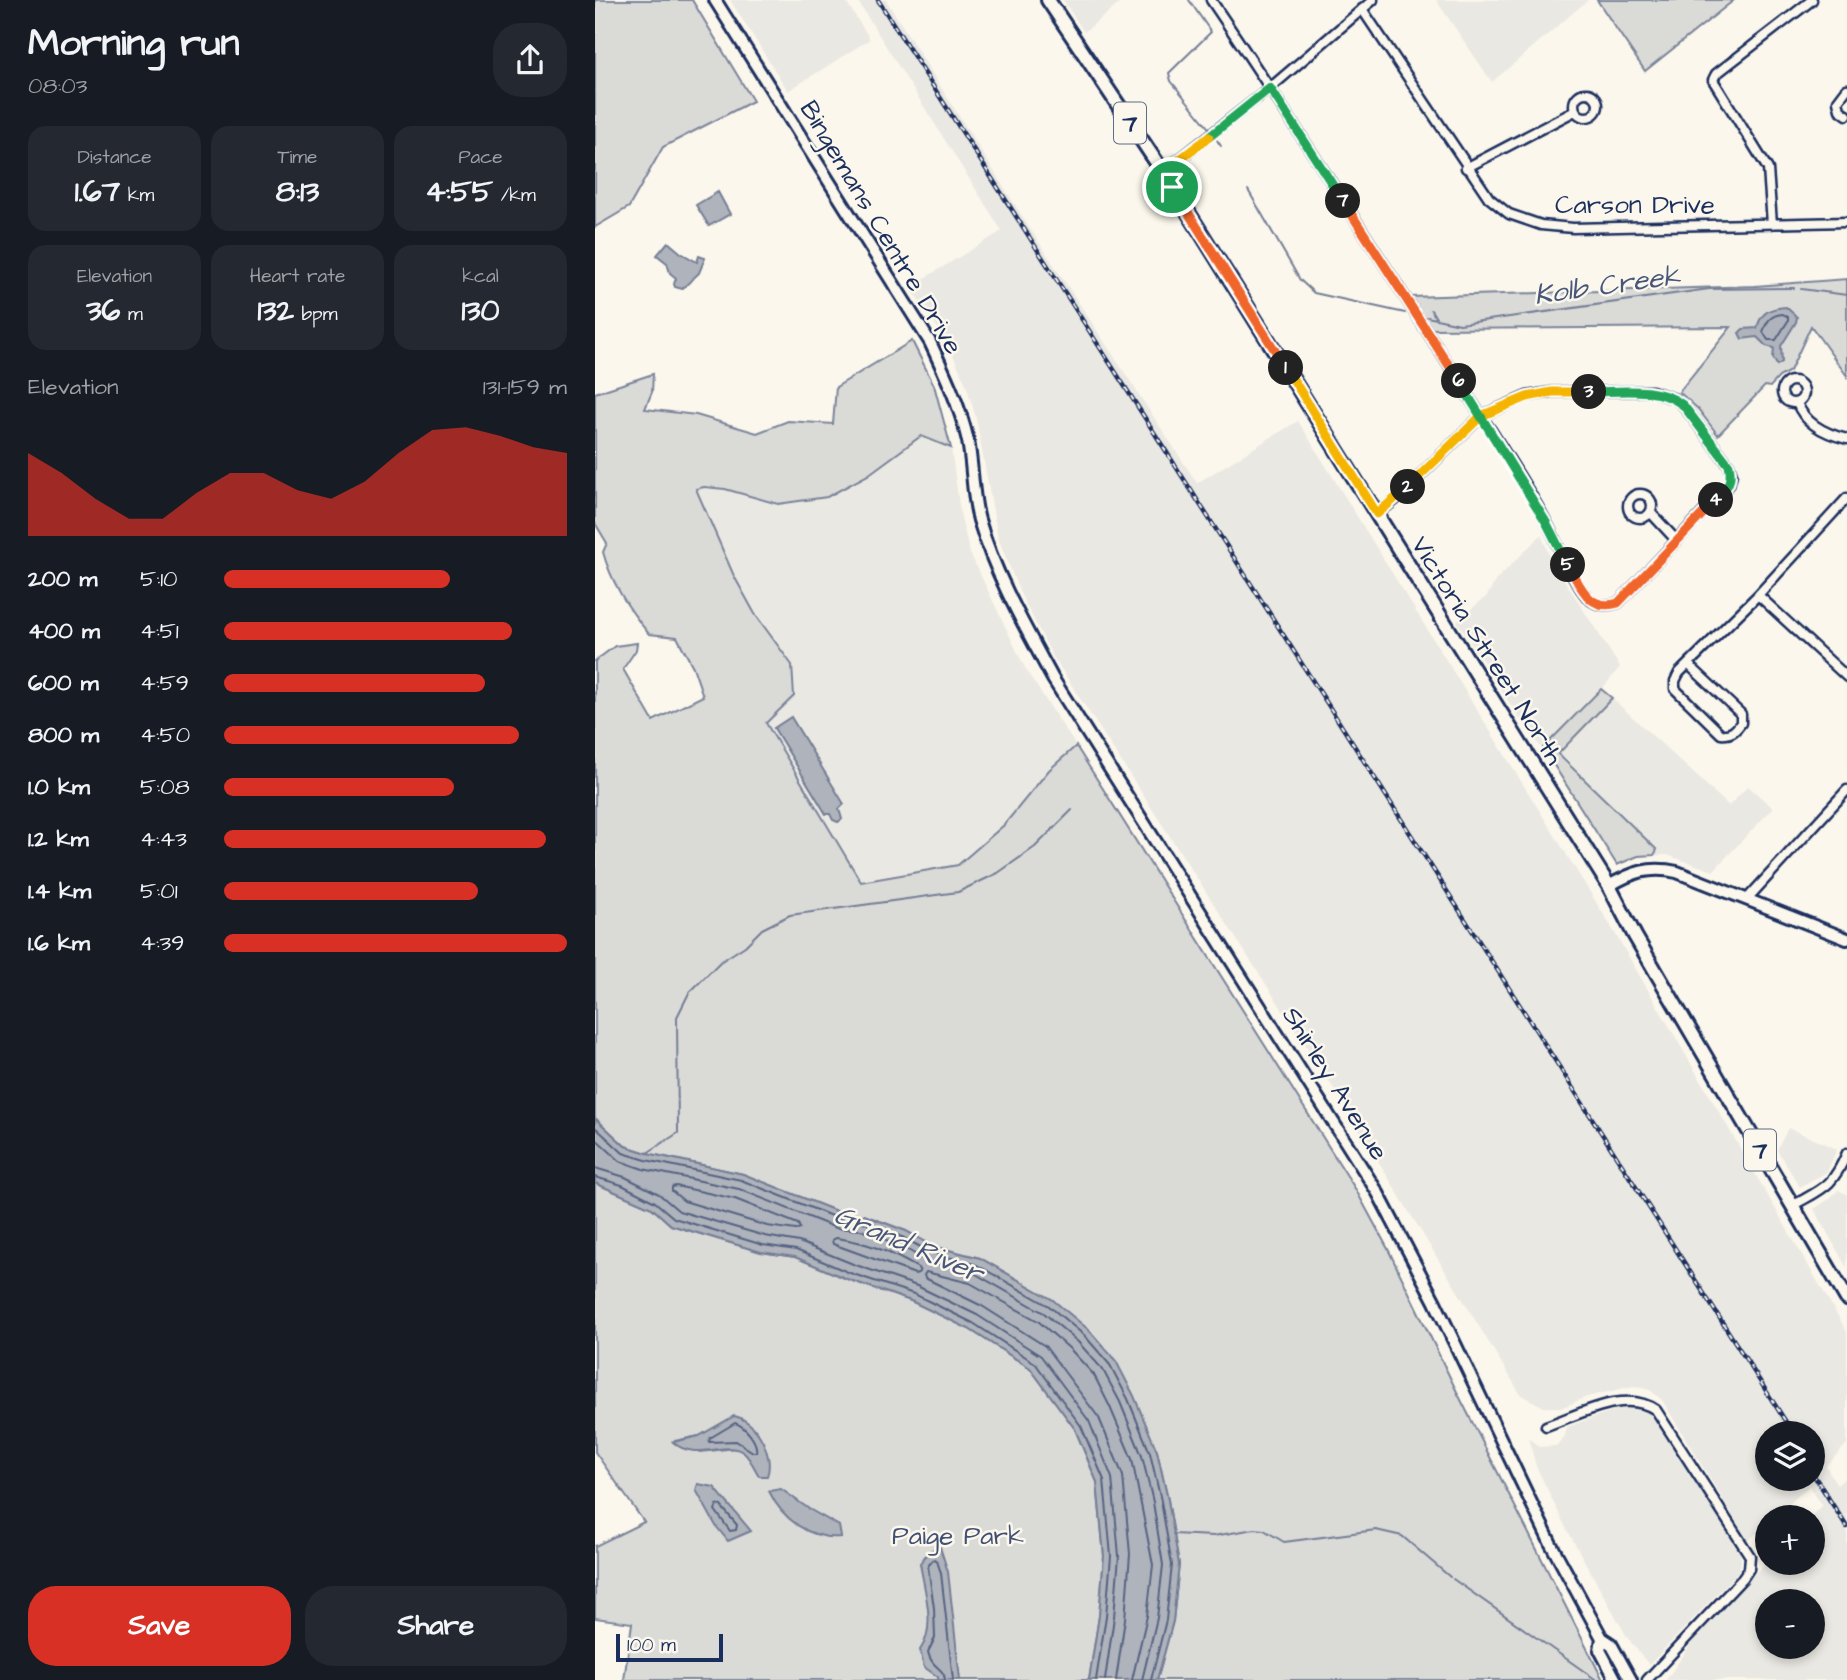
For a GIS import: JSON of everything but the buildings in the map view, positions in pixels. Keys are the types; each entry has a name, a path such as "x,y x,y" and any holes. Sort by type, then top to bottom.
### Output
{"main road":[{"name":"Bingemans Centre Drive","path":"715,0 930,341 957,398 968,442 978,517 997,572"},
{"name":"Victoria Street North","path":"1048,0 1163,172 1609,886 1635,936 1847,1299"},
{"name":"Shirley Avenue","path":"997,572 1053,679 1378,1193 1435,1302 1551,1544 1602,1638 1611,1644 1631,1680"},
{"path":"1609,886 1636,871 1661,868 1847,939"},
{"name":"Shirley Avenue","path":"1602,1638 1600,1650 1616,1680"}],"street":[{"path":"1210,0 1270,88 1481,416 1546,522 1588,599 1598,605 1618,603 1729,485 1732,474 1729,465 1683,405 1675,399 1652,391 1552,392 1527,397 1481,416 1395,500 1377,514"},
{"path":"1163,172 1270,88 1373,0"},
{"path":"1772,224 1768,169 1713,80 1716,74 1812,0"},
{"name":"Carson Drive","path":"1362,9 1466,168 1489,198 1509,214 1541,225 1573,228 1847,222"},
{"path":"1847,89 1838,101 1840,110 1847,115"},
{"path":"1466,168 1575,111"},
{"path":"1797,403 1806,420 1817,428 1847,439"},
{"path":"1689,665 1741,714 1741,723 1735,730 1721,734 1675,689 1675,681 1679,673 1758,594 1847,498"},
{"path":"1651,513 1677,541"},
{"path":"1758,594 1847,677"},
{"path":"1747,899 1847,790"},
{"path":"1792,1206 1830,1184 1847,1153"},
{"path":"1546,1426 1611,1404 1629,1400 1645,1402 1657,1410 1750,1556 1749,1569 1743,1578 1647,1680"}],"shaded area":[{"path":"730,0 845,0 870,39 788,91"},
{"path":"857,0 886,0 1029,227 1197,483 1298,421 1609,923 1847,1332 1847,1444 1826,1466 1837,1485 1847,1476 1847,1680 1666,1680 1698,1634 1755,1574 1825,1575 1825,1505 1822,1505 1812,1491 1825,1491 1825,1421 1755,1421 1755,1491 1804,1491 1788,1505 1755,1505 1755,1535 1748,1541 1662,1400 1650,1390 1633,1386 1587,1397 1563,1407 1544,1407 1521,1395 1336,1092 1052,655 1020,593 998,538 976,418 966,384 947,342 910,287 1002,231"},
{"path":"1063,0 1124,0 1084,32"},
{"path":"1436,0 1588,0 1492,82"},
{"path":"921,436 951,448 961,518 970,553 1026,670 1076,746 1049,770 1004,825 958,865 861,882 766,723 794,696 734,576 695,488 725,489 778,504 827,497 868,475"},
{"path":"1541,535 1552,561 1620,667 1602,689 1729,806 1748,786 1773,808 1713,871 1667,855 1638,856 1617,865 1554,765 1518,716 1457,621 1487,596 1496,580"},
{"path":"1788,1128 1837,1149 1827,1172 1800,1187 1777,1150"},
{"path":"1838,1190 1847,1194 1847,1268 1814,1209"},
{"path":"1635,1408 1648,1412 1659,1424 1740,1552 1741,1562 1738,1572 1649,1665 1627,1637 1565,1526 1536,1466 1528,1437 1539,1447 1556,1446 1565,1436 1567,1427 1617,1409"}],"green space":[{"path":"595,0 692,0 753,101 663,147 629,207 595,227"},
{"path":"1597,0 1734,0 1645,71"},
{"path":"1847,279 1847,376 1811,326 1790,371 1779,377 1770,387 1765,386 1718,435 1698,409 1679,392 1731,327 1429,329 1411,297 1755,286"},
{"path":"912,341 934,385 951,448 921,436 868,475 827,497 778,504 725,489 696,489 734,576 755,614 792,665 794,696 766,723 861,882 958,865 1004,825 1049,770 1076,746 1356,1190 1603,1680 1157,1680 1173,1621 1179,1564 1157,1451 1053,1300 980,1258 933,1246 906,1231 864,1215 841,1213 743,1174 625,1146 595,1118 595,661 615,646 637,643 636,650 623,669 653,721 703,696 693,667 677,637 649,634 621,595 606,563 603,552 607,543 595,523 595,393 653,374 652,392 645,409 696,415 757,433 788,421 833,424 836,387"},
{"path":"1601,689 1612,698 1558,754 1657,850 1654,855 1638,856 1617,865 1543,748"},
{"name":"Paige Park","path":"595,1183 652,1208 671,1225 761,1252 795,1257 847,1279 911,1301 969,1329 1030,1368 1075,1429 1097,1482 1104,1556 1099,1616 1089,1680 624,1680 632,1623 595,1618 595,1546 644,1522 595,1452","holes":["699,1436 763,1441 745,1453 736,1448 700,1452 674,1441"]}],"water":[{"path":"718,192 730,214 709,226 696,205"},
{"path":"668,242 697,262 699,256 705,258 699,273 682,289 675,287 676,278 670,273 667,263 657,255"},
{"path":"1786,307 1797,317 1781,346 1782,362 1777,365 1773,358 1774,348 1766,346 1757,337 1742,339 1739,333 1743,329 1757,328 1767,312"},
{"path":"791,717 844,804 839,809 842,819 838,822 833,820 830,814 826,814 774,728"},
{"name":"Grand River","path":"595,1118 625,1146 743,1174 841,1213 864,1215 906,1231 933,1246 980,1258 1053,1300 1089,1330 1116,1361 1134,1396 1157,1451 1168,1500 1179,1564 1173,1621 1157,1680 1089,1680 1099,1616 1104,1556 1097,1482 1075,1429 1030,1368 969,1329 911,1301 847,1279 795,1257 761,1252 671,1225 652,1208 595,1183"},
{"path":"734,1416 750,1424 762,1440 768,1458 767,1476 759,1476 746,1455 737,1449 691,1451 673,1442 699,1436"},
{"path":"698,1484 714,1487 751,1531 728,1541 716,1526 696,1490"},
{"path":"781,1489 839,1526 841,1537 819,1535 789,1519 769,1491"},
{"path":"940,1547 948,1572 960,1680 938,1680 938,1677 924,1667 920,1650 925,1641 929,1619 920,1563 929,1551"}],"waterway":[{"name":"Kolb Creek","path":"1189,0 1211,32 1169,73 1171,81 1211,131"},
{"name":"Kolb Creek","path":"1214,136 1221,146"},
{"name":"Kolb Creek","path":"1248,190 1300,280 1314,293 1405,313"},
{"name":"Kolb Creek","path":"1427,317 1460,324 1709,289 1794,288"},
{"name":"Kolb Creek","path":"1801,289 1847,295"},
{"path":"1431,310 1436,318"},
{"path":"647,1153 678,1133 677,1017 689,993 720,962 745,946 762,929 790,915 958,892 998,873 1035,847 1072,810"},
{"path":"1173,1534 1213,1536 1255,1529 1264,1530 1284,1542 1376,1530 1402,1536 1450,1577"},
{"path":"1453,1579 1595,1679"}],"railway":[{"path":"878,0 1785,1421"},
{"path":"1824,1491 1847,1527"}],"route":[{"path":"1172,187 1163,172 1270,88 1481,416 1491,430 1588,599 1598,605 1618,603 1729,485 1732,474 1729,465 1683,405 1675,399 1652,391 1552,392 1527,397 1481,416 1395,500 1377,514 1172,187"}]}
